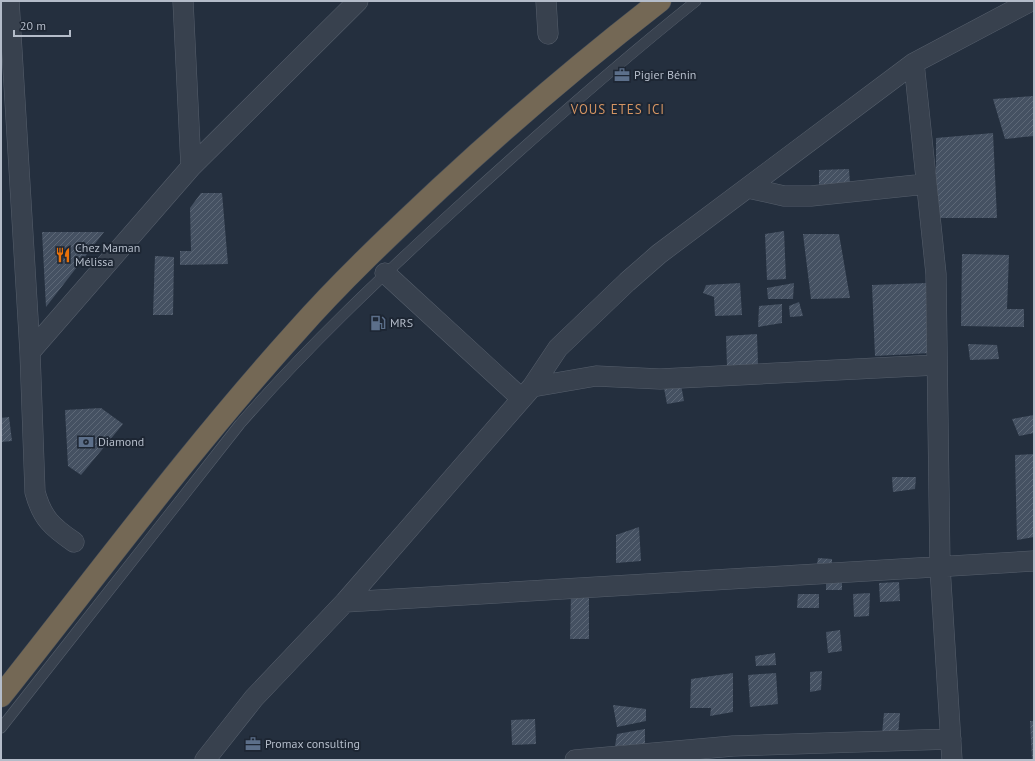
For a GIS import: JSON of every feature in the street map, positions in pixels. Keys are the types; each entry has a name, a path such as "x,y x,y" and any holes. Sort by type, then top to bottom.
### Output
{"highway":[{"path":"1,696 213,428 296,331 362,262 521,115 576,68 660,1"}],"street":[{"path":"9,1 8,109 30,352 35,492 40,508 46,519 57,530 74,542"},
{"path":"183,1 191,167"},
{"path":"30,352 191,167 358,1"},
{"path":"546,1 548,34"},
{"path":"205,760 254,698 345,602 527,392 558,348 627,282 659,254 914,63 1031,1"},
{"path":"914,63 936,274 938,345 936,365 940,567 952,760"},
{"path":"748,188 784,196 811,196 926,184"},
{"path":"385,273 527,392"},
{"path":"527,392 596,376 660,379 936,365"},
{"path":"345,602 1034,561"},
{"path":"575,760 733,746 951,739"}],"lane":[{"path":"1,728 240,424 267,394 385,273 536,135 696,1"}],"building":[{"path":"1034,96 1034,136 1005,139 993,99"},
{"path":"993,133 997,218 936,218 936,138"},
{"path":"849,169 850,184 819,185 819,170"},
{"path":"201,193 222,193 228,264 180,265 180,251 191,251 190,208"},
{"path":"784,231 786,279 767,280 765,234"},
{"path":"42,232 104,232 46,307"},
{"path":"803,234 839,234 850,298 811,299"},
{"path":"962,254 1009,255 1007,309 1024,309 1024,327 961,326"},
{"path":"155,256 174,257 173,315 153,315"},
{"path":"740,283 742,315 715,316 714,297 703,293 706,285"},
{"path":"794,283 793,299 768,299 767,288"},
{"path":"927,283 930,353 875,356 872,285"},
{"path":"799,302 803,316 790,317 789,306"},
{"path":"782,304 782,323 758,327 759,306"},
{"path":"757,334 758,365 727,367 726,336"},
{"path":"968,344 997,345 999,359 970,360"},
{"path":"681,385 684,401 667,404 664,388"},
{"path":"101,408 123,424 81,475 68,466 65,410"},
{"path":"1034,415 1034,433 1019,436 1012,419"},
{"path":"9,417 12,441 1,442 1,418"},
{"path":"1034,454 1034,537 1017,540 1015,455"},
{"path":"892,477 916,477 915,489 893,492"},
{"path":"639,527 641,561 616,563 616,535"},
{"path":"818,558 832,559 832,567 817,565"},
{"path":"826,581 842,581 842,590 826,590"},
{"path":"899,582 900,601 880,602 879,583"},
{"path":"571,592 589,592 589,639 570,639"},
{"path":"870,593 869,616 854,617 853,594"},
{"path":"798,594 819,594 819,608 797,608"},
{"path":"840,630 842,651 828,653 826,632"},
{"path":"775,653 776,665 756,666 755,656"},
{"path":"822,671 821,690 810,692 810,672"},
{"path":"733,673 733,712 710,716 711,708 690,708 691,679"},
{"path":"776,673 778,704 750,707 748,675"},
{"path":"613,705 646,709 646,721 617,727"},
{"path":"884,713 900,713 898,735 882,734"},
{"path":"535,719 536,744 512,745 511,720"},
{"path":"1030,721 1034,721 1034,760 1032,760"},
{"path":"645,729 645,744 615,746 617,734"}],"place":[{"name":"Pigier Bénin","path":"622,75"},
{"name":"Chez Maman Mélissa","path":"63,255"},
{"name":"MRS","path":"378,323"},
{"name":"Diamond","path":"86,442"},
{"name":"Promax consulting","path":"253,744"}],"district":[{"name":"VOUS ETES ICI","path":"618,109"}]}
